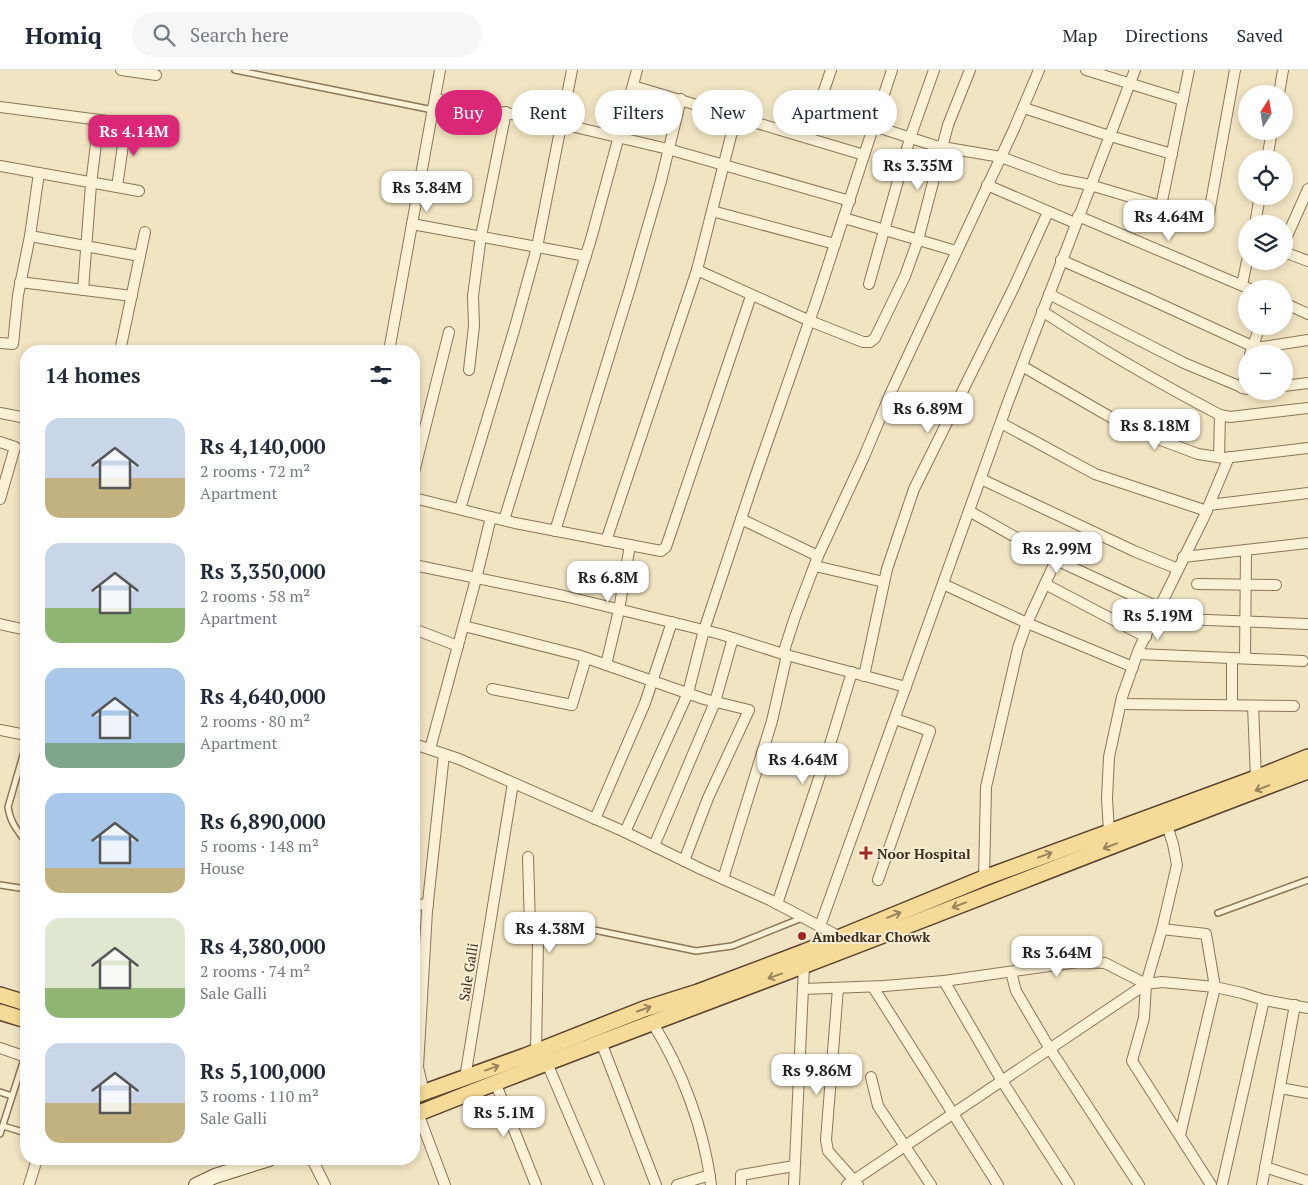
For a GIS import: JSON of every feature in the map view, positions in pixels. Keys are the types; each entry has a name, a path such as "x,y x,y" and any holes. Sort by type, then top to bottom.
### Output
{"main road":[{"path":"420,1112 652,1022 804,966 1165,818 1308,757"},
{"path":"420,1095 536,1052 636,1012 698,992 984,878 1109,832 1165,818 1308,771"},
{"path":"0,995 20,1001"},
{"path":"0,1012 20,1018"},
{"path":"196,1185 217,1180 254,1165"}],"street":[{"path":"121,70 156,75"},
{"path":"390,345 440,70"},
{"path":"568,90 572,70"},
{"path":"504,520 586,256 637,70"},
{"path":"824,90 831,70"},
{"path":"886,90 892,70"},
{"path":"869,284 910,138 934,70"},
{"path":"697,270 810,321 863,342 870,342 875,338 905,276 918,240 942,147 960,92 970,70"},
{"path":"723,879 772,721 785,655 795,617 817,561 892,390 1024,108 1039,70"},
{"path":"1086,70 1182,100"},
{"path":"820,926 1048,294 1135,70"},
{"path":"897,134 942,147 1001,157 1060,179 1090,185 1161,206 1189,70"},
{"path":"1209,212 1235,70"},
{"path":"1280,85 1283,70"},
{"path":"633,86 648,90"},
{"path":"434,104 512,113"},
{"path":"0,107 146,126"},
{"path":"1024,108 1172,154"},
{"path":"469,370 474,326 473,296 481,236 506,112"},
{"path":"82,290 91,184 99,120"},
{"path":"117,187 126,124"},
{"path":"763,124 864,156"},
{"path":"585,130 668,149 850,201"},
{"path":"460,509 537,247 560,135"},
{"path":"555,531 630,288 672,135"},
{"path":"606,541 697,270 731,135"},
{"path":"625,832 688,693 704,630 810,321 871,135"},
{"path":"0,166 91,184 139,191"},
{"path":"0,343 13,344 20,282 30,236 40,173"},
{"path":"987,185 1048,212 1077,219 1238,284"},
{"path":"1293,223 1308,189"},
{"path":"712,211 835,244"},
{"path":"864,676 887,569 914,489 1014,287 1048,212"},
{"path":"844,218 956,251"},
{"path":"412,224 586,256"},
{"path":"121,345 145,232"},
{"path":"30,236 140,256"},
{"path":"1293,255 1308,261"},
{"path":"1061,260 1145,297 1241,345"},
{"path":"20,282 132,296"},
{"path":"1048,294 1184,363 1238,386"},
{"path":"420,499 555,531 661,551 666,547 751,296"},
{"path":"1293,306 1308,314"},
{"path":"1042,311 1157,383 1220,415 1230,418 1308,408"},
{"path":"420,448 449,332"},
{"path":"1276,345 1308,340"},
{"path":"1022,366 1131,429 1198,454 1224,457 1308,448"},
{"path":"1293,385 1308,383"},
{"path":"0,413 20,417"},
{"path":"1109,832 1107,798 1109,757 1121,704 1138,654 1208,508 1224,457 1220,415"},
{"path":"1001,423 1095,474 1208,508 1308,493"},
{"path":"0,442 15,447 0,499"},
{"path":"981,478 1126,547 1178,569"},
{"path":"969,511 1056,560 1160,608"},
{"path":"430,750 491,517"},
{"path":"741,520 817,561 884,582"},
{"path":"1183,557 1308,543"},
{"path":"606,665 619,610 630,545"},
{"path":"1244,658 1246,550"},
{"path":"984,878 986,787 1018,648 1027,623 1056,560"},
{"path":"420,566 564,596 704,630 785,655 906,688"},
{"path":"943,584 1027,623 1133,667"},
{"path":"1045,584 1146,637"},
{"path":"1197,584 1276,585"},
{"path":"1155,618 1307,624"},
{"path":"595,818 627,746 672,622"},
{"path":"0,624 20,629"},
{"path":"464,626 586,658 715,702 749,710 708,798 684,861"},
{"path":"420,632 458,646"},
{"path":"654,846 715,702 733,638"},
{"path":"1138,654 1303,661"},
{"path":"492,690 572,705 586,658"},
{"path":"1232,658 1232,705"},
{"path":"777,904 852,672"},
{"path":"1121,704 1294,706"},
{"path":"1253,706 1256,778"},
{"path":"878,880 930,731 894,719"},
{"path":"0,730 20,734"},
{"path":"420,746 444,754 595,818 840,936"},
{"path":"420,958 428,905 444,754"},
{"name":"Sale Galli","path":"465,1078 513,783"},
{"path":"1165,818 1177,865 1162,929 1146,984 1144,1018 1132,1061 1211,1185"},
{"path":"528,858 530,926 538,941 536,1052"},
{"path":"420,904 428,905"},
{"path":"1162,929 1206,934 1215,987 1180,1135"},
{"path":"803,989 873,987 944,981 1078,962 1105,963 1146,984"},
{"path":"794,1185 804,966"},
{"path":"1011,972 1016,991 1050,1049 1138,1185"},
{"path":"944,981 1002,1081 1069,1185"},
{"path":"838,988 826,1140 828,1151 853,1183 1146,984 1162,982 1215,987 1264,1000 1308,1008"},
{"path":"873,987 998,1185"},
{"path":"1222,1185 1264,1000"},
{"path":"1262,1185 1295,1005"},
{"path":"652,1022 666,1044 695,1115 711,1180 678,1185"},
{"path":"601,1042 656,1185"},
{"path":"0,1048 20,1053"},
{"path":"547,1063 599,1185"},
{"path":"871,1077 878,1106 931,1185"},
{"path":"495,1082 536,1185"},
{"path":"1280,1088 1308,1093"},
{"path":"420,1124 445,1185"},
{"path":"30,1185 35,1165"},
{"path":"315,1165 324,1185"},
{"path":"741,1185 741,1176 794,1166"},
{"path":"1265,1168 1308,1180"}],"lane":[{"path":"235,70 434,104"},
{"path":"20,767 8,807 9,818 20,834"},
{"path":"1218,913 1308,880"},
{"path":"0,885 20,890"},
{"path":"570,926 696,951 732,946 804,917"},
{"path":"0,1134 20,1073"},
{"path":"0,1092 12,1096"},
{"path":"2,1126 20,1131"}],"place":[{"name":"Noor Hospital","path":"866,853"},
{"name":"Ambedkar Chowk","path":"802,936"}]}
